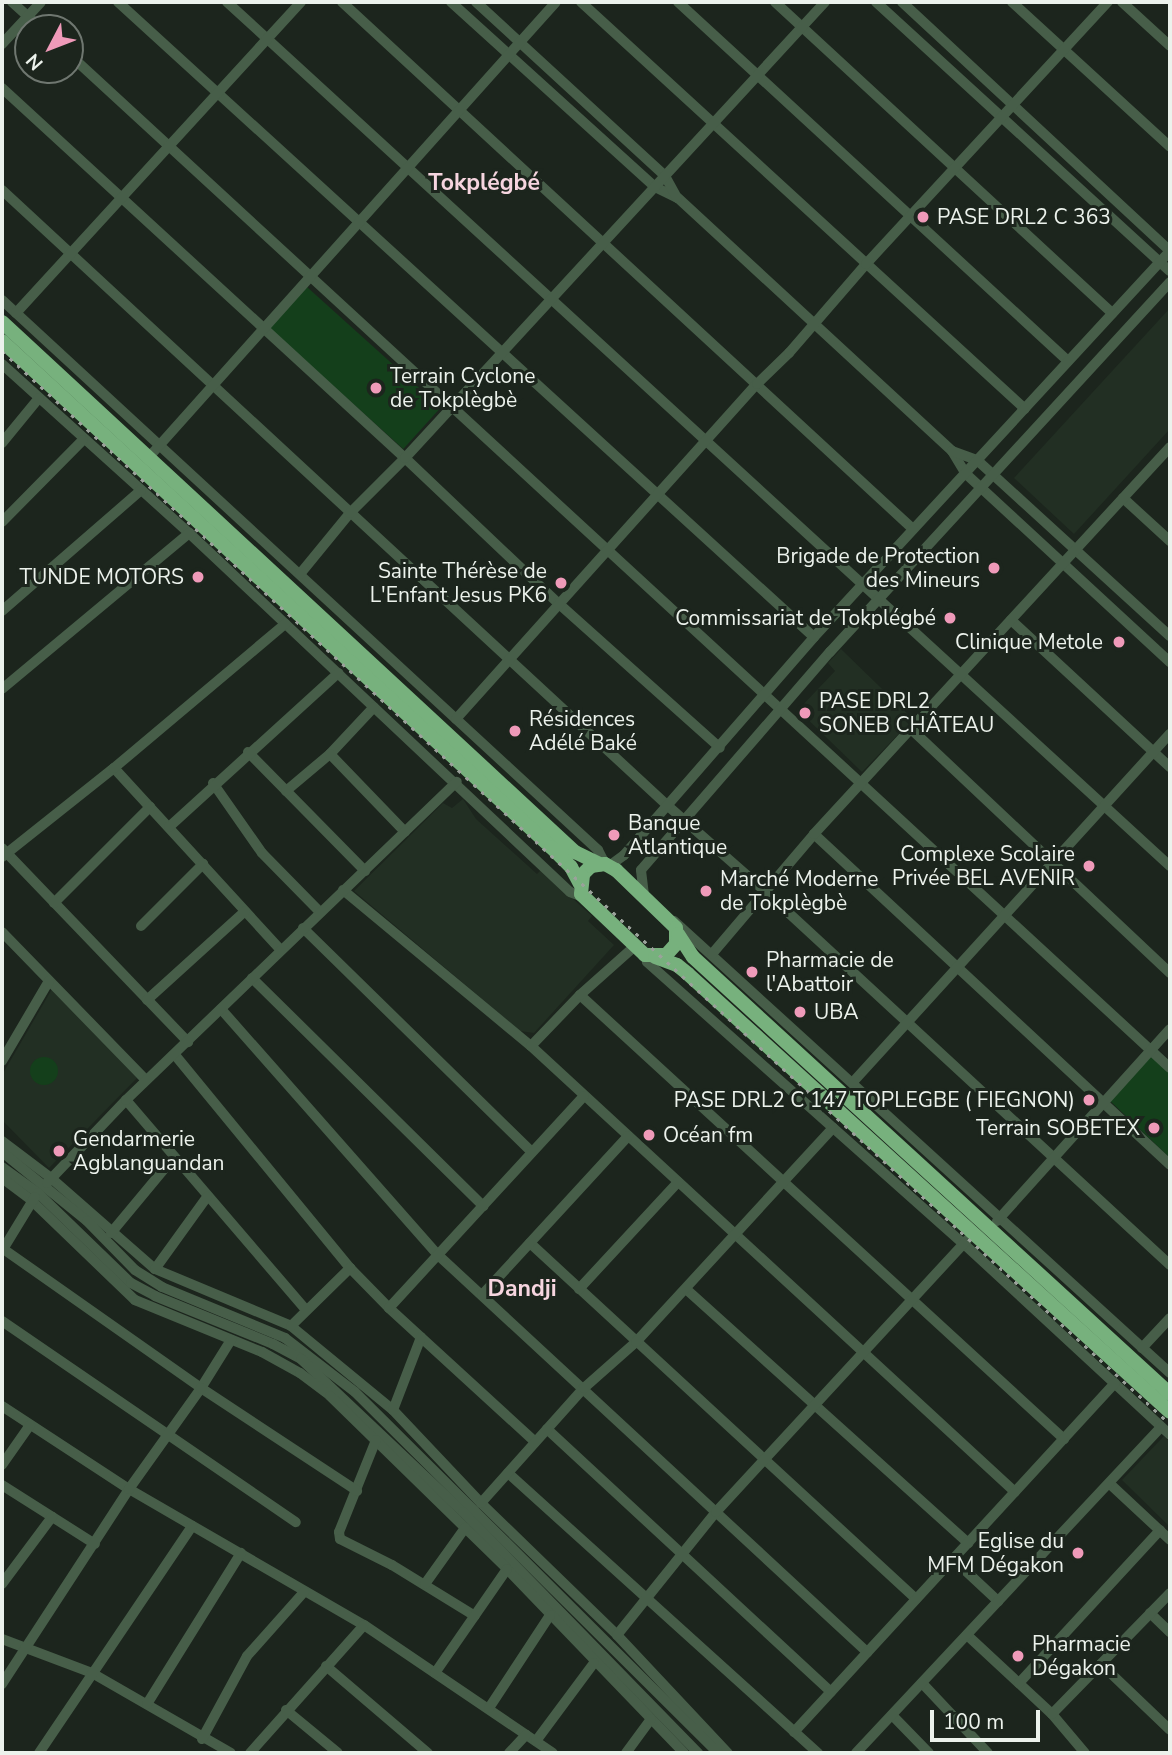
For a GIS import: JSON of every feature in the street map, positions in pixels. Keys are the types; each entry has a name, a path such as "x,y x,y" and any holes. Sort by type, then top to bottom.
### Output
{"highway":[{"path":"2,322 144,461 571,866 582,890 645,952 688,974 1170,1394"},
{"path":"2,341 144,461 575,852 605,865 644,895 669,919 693,957 1170,1412"},
{"path":"582,890 587,869 605,865"},
{"path":"645,952 671,951 678,934"}],"street":[{"path":"12,2 26,14"},
{"path":"118,2 814,637"},
{"path":"227,2 1170,866"},
{"path":"16,313 302,2"},
{"path":"342,2 913,529"},
{"path":"451,2 655,187 678,198"},
{"path":"476,2 665,176 678,198 952,451 965,473 1170,662"},
{"path":"128,479 556,2"},
{"path":"581,2 1025,409"},
{"path":"678,2 1068,361"},
{"path":"775,2 1112,313"},
{"path":"300,574 350,513 454,406 825,2"},
{"path":"876,2 1170,271"},
{"path":"2,300 598,850 605,865 617,862 720,748 814,637 1170,251 902,2"},
{"path":"1012,2 1170,147"},
{"path":"456,719 558,603 659,497 866,264 1108,2"},
{"path":"1122,2 1170,46"},
{"path":"2,44 14,31"},
{"path":"84,68 1170,1068"},
{"path":"2,88 405,458 558,603 720,748"},
{"path":"2,190 668,806 908,1022 1170,1265"},
{"path":"644,895 641,870 686,822 878,600 1170,282"},
{"path":"2,365 189,533 457,782 570,892 582,890"},
{"path":"2,443 39,398"},
{"path":"2,522 83,440"},
{"path":"712,954 814,834 1170,449"},
{"path":"952,451 977,460 994,474 1170,636"},
{"path":"2,611 141,490"},
{"path":"1123,498 1170,541"},
{"path":"2,689 189,533"},
{"path":"1011,620 1170,768"},
{"path":"188,1042 3,853 114,768 285,624"},
{"path":"169,827 213,783 338,673"},
{"path":"286,790 330,754 374,707"},
{"path":"911,729 1170,973"},
{"path":"853,1082 1170,734"},
{"path":"248,752 365,871"},
{"path":"330,754 405,832"},
{"path":"114,768 281,950"},
{"path":"357,1491 201,1388 2,1249 42,1189 126,1100 457,782"},
{"path":"213,783 262,853 320,912"},
{"path":"54,903 150,807"},
{"path":"814,834 1170,1165"},
{"path":"141,926 203,864"},
{"path":"343,890 531,1046 735,1237 1015,1492"},
{"path":"147,1000 245,911"},
{"path":"669,919 712,954 1170,1373"},
{"path":"303,928 532,1152"},
{"path":"3,936 146,1080"},
{"path":"531,1046 580,995 645,952 647,962 964,1244 1170,1435"},
{"path":"252,978 483,1206"},
{"path":"3,1057 49,981"},
{"path":"580,995 1064,1438"},
{"path":"221,1009 438,1255 867,1652"},
{"path":"617,1635 716,1512 764,1459 964,1244 1000,1216 1054,1160 1170,1029"},
{"path":"175,1055 351,1268 389,1308 535,1442"},
{"path":"389,1308 584,1096"},
{"path":"126,1100 206,1197 305,1309"},
{"path":"481,1503 584,1388 636,1342 833,1128"},
{"path":"482,1295 628,1136"},
{"path":"2,1141 135,1300 231,1340 300,1373 376,1440 507,1569 594,1663 684,1753"},
{"path":"2,1152 135,1270 162,1287 285,1338 355,1392 469,1502 718,1753"},
{"path":"111,1233 174,1157"},
{"path":"2,1167 111,1233 155,1269 291,1326 393,1410 481,1503 617,1635 728,1753"},
{"path":"2,1178 42,1189 131,1283 155,1296 273,1344 301,1359 463,1512 698,1753"},
{"path":"579,1289 678,1182"},
{"path":"155,1269 206,1197"},
{"path":"530,1243 916,1599"},
{"path":"291,1326 305,1309 351,1268"},
{"path":"686,1289 968,1543"},
{"path":"1142,1348 1170,1318"},
{"path":"2,1321 296,1522"},
{"path":"393,1410 421,1337"},
{"path":"2,1684 129,1489 169,1435 231,1340"},
{"path":"794,1731 1115,1384"},
{"path":"2,1406 129,1489 364,1625 553,1753"},
{"path":"2,1465 30,1425"},
{"path":"856,1753 1161,1427"},
{"path":"547,1429 831,1692"},
{"path":"376,1440 340,1532 341,1539 425,1584 475,1615"},
{"path":"508,1473 818,1753"},
{"path":"1110,1484 1170,1539"},
{"path":"2,1485 95,1544"},
{"path":"2,1584 52,1517"},
{"path":"39,1753 192,1525"},
{"path":"425,1584 465,1528"},
{"path":"1018,1683 1160,1530"},
{"path":"147,1704 240,1553"},
{"path":"953,1559 998,1601"},
{"path":"435,1673 507,1569"},
{"path":"202,1739 247,1656 304,1591"},
{"path":"1052,1714 1170,1593"},
{"path":"1150,1613 1170,1632"},
{"path":"489,1708 550,1615"},
{"path":"250,1753 364,1625"},
{"path":"967,1635 1052,1714 1085,1753"},
{"path":"2,1639 92,1673 202,1739 231,1753"},
{"path":"536,1741 594,1663"},
{"path":"1101,1664 1170,1730"},
{"path":"326,1666 428,1753"},
{"path":"922,1683 988,1753"},
{"path":"286,1710 338,1753"},
{"path":"892,1715 929,1753"},
{"path":"626,1753 651,1719"},
{"path":"509,1753 526,1735"}],"shaded area":[{"path":"1170,308 1170,429 1074,534 1014,478"},
{"path":"841,649 913,719 862,772 798,710 835,671 828,663"},
{"path":"463,799 476,819 537,874 541,870 592,916 588,921 614,945 534,1033 520,1031 354,891 443,803 452,808"},
{"path":"52,989 137,1078 49,1168 2,1120 2,1075"},
{"path":"1164,1436 1170,1442 1170,1527 1122,1480"}],"green space":[{"name":"Terrain Cyclone de Tokplègbè","path":"307,287 441,407 403,449 270,329"},
{"name":"Terrain SOBETEX","path":"1151,1050 1170,1068 1170,1158 1107,1098"},
{"path":"44,1057 54,1061 58,1071 54,1081 44,1085 34,1081 30,1071 34,1061"}],"railway":[{"path":"2,351 1170,1424"}],"place":[{"name":"PASE DRL2 C 363","path":"923,217"},
{"name":"Terrain Cyclone de Tokplègbè","path":"376,388"},
{"name":"Brigade de Protection des Mineurs","path":"994,568"},
{"name":"TUNDE MOTORS","path":"198,577"},
{"name":"Sainte Thérèse de L'Enfant Jesus PK6","path":"561,583"},
{"name":"Commissariat de Tokplégbé","path":"950,618"},
{"name":"Clinique Metole","path":"1119,642"},
{"name":"PASE DRL2 SONEB CHÂTEAU","path":"805,713"},
{"name":"Résidences Adélé Baké","path":"515,731"},
{"name":"Banque Atlantique","path":"614,835"},
{"name":"Complexe Scolaire Privée BEL AVENIR","path":"1089,866"},
{"name":"Marché Moderne de Tokplègbè","path":"706,891"},
{"name":"Pharmacie de l'Abattoir","path":"752,972"},
{"name":"UBA","path":"800,1012"},
{"name":"PASE DRL2 C 147 TOPLEGBE ( FIEGNON)","path":"1089,1100"},
{"name":"Terrain SOBETEX","path":"1154,1128"},
{"name":"Océan fm","path":"649,1135"},
{"name":"Gendarmerie Agblanguandan","path":"59,1151"},
{"name":"Eglise du MFM Dégakon","path":"1078,1553"},
{"name":"Pharmacie Dégakon","path":"1018,1656"}],"district":[{"name":"Tokplégbé","path":"484,183"},
{"name":"Dandji","path":"522,1289"}]}
